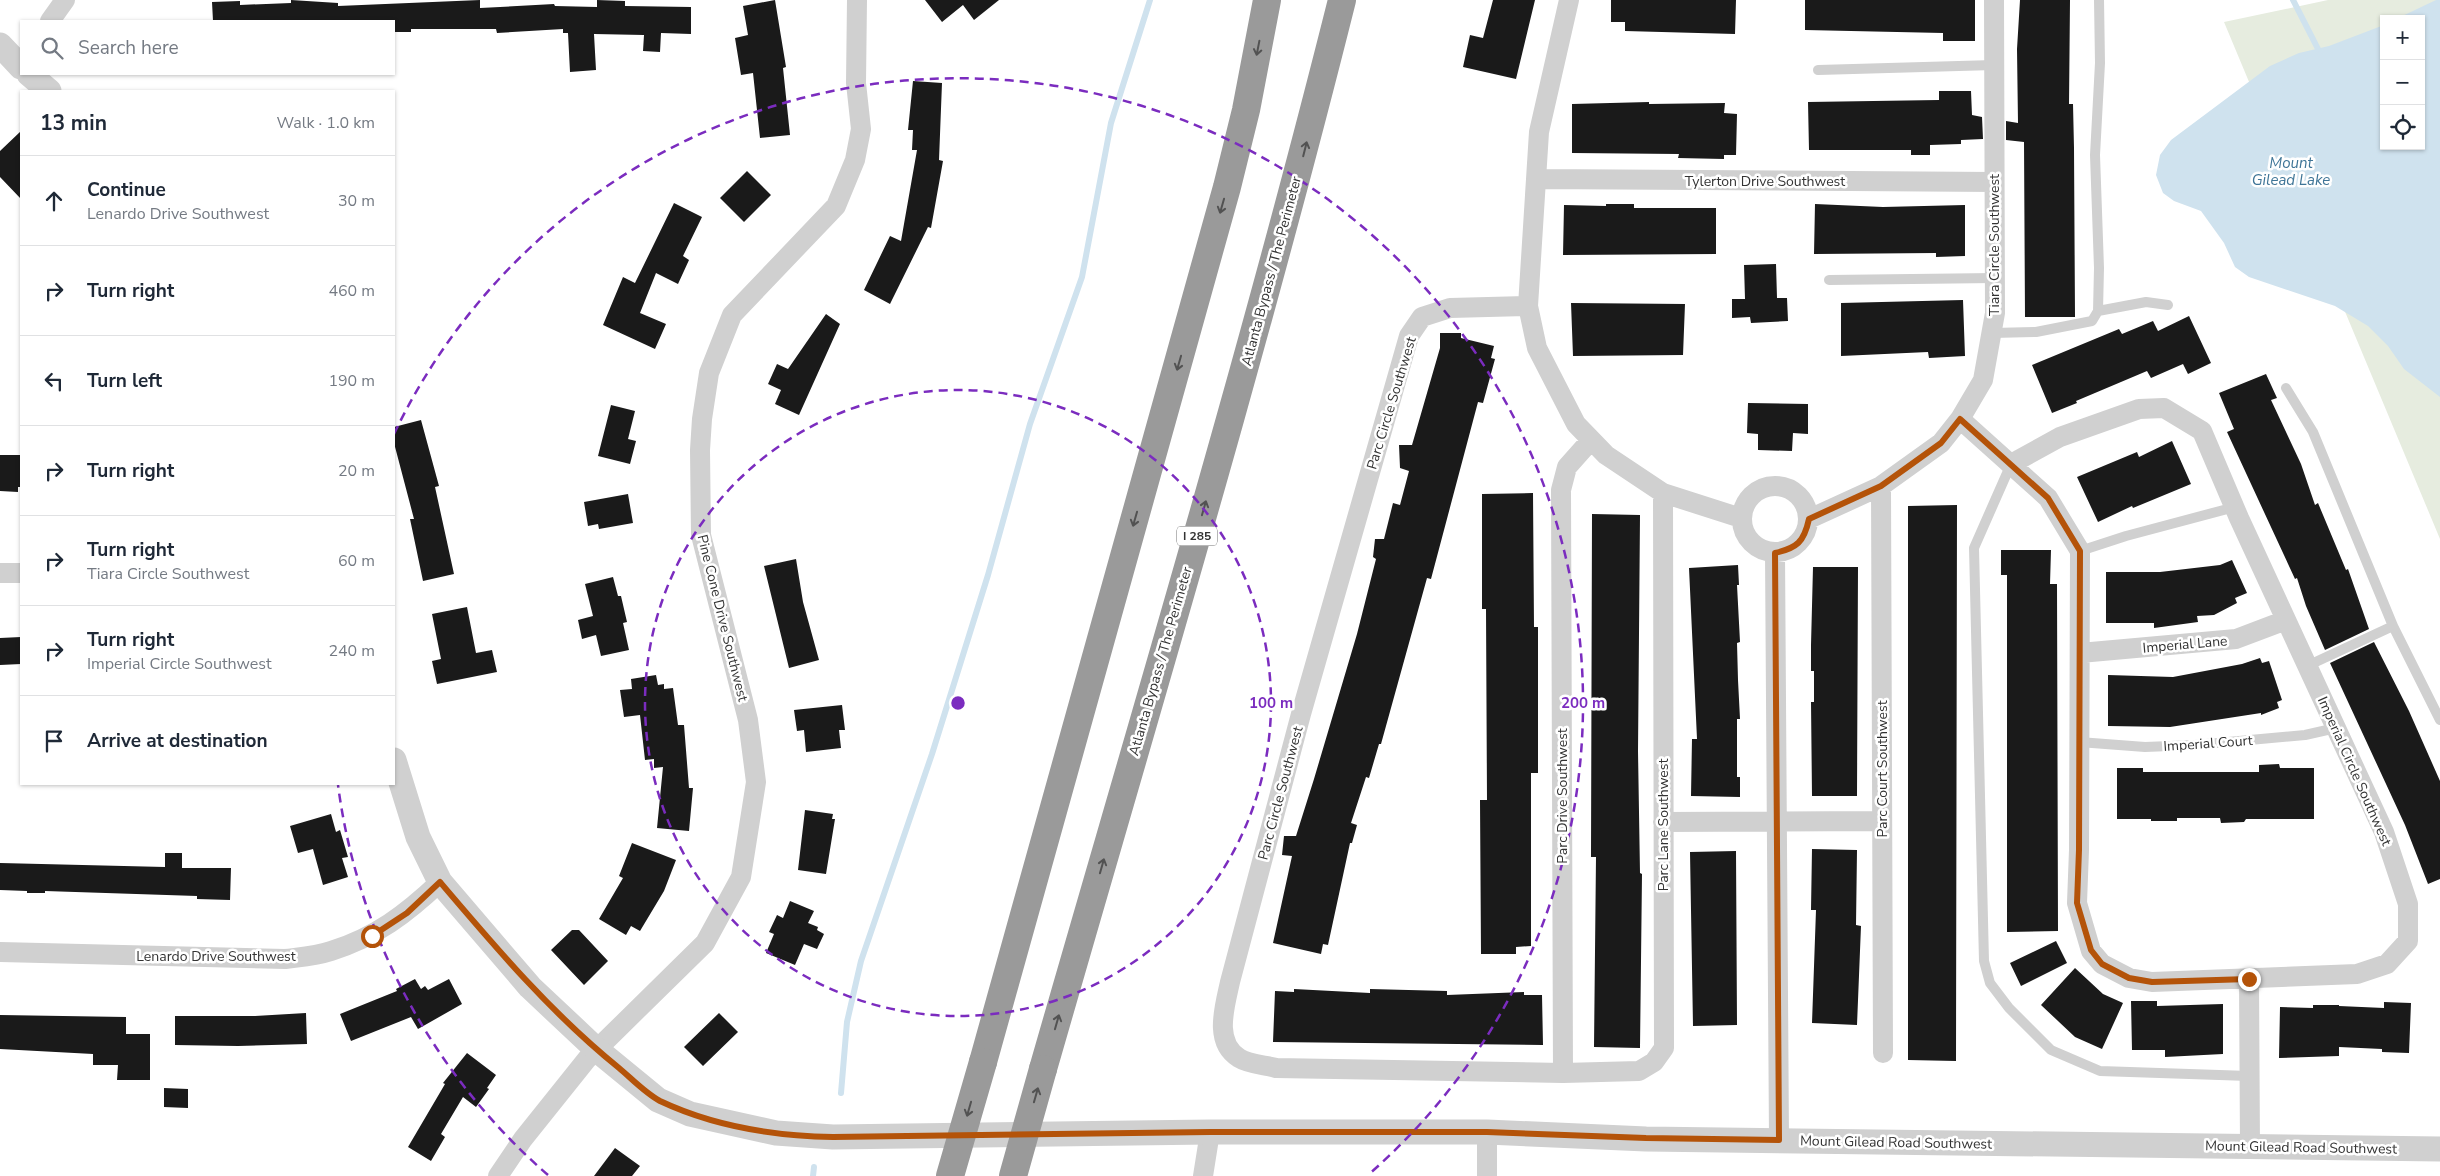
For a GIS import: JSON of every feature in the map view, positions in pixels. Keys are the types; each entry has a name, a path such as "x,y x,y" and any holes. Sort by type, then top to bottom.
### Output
{"highway":[{"path":"950,1176 1227,187 1246,110 1267,0"},
{"name":"Atlanta Bypass / The Perimeter","path":"1013,1176 1243,374 1302,159 1342,0"}],"street":[{"path":"51,20 65,0"},
{"name":"Pine Cone Drive Southwest","path":"498,1176 532,1127 587,1059 705,943 741,877 756,782 748,720 701,535 700,450 702,419 710,373 732,315 836,206 855,160 861,129 856,83 857,0"},
{"path":"1569,0 1539,132 1528,306 1537,348 1576,424 1606,455 1663,493 1741,518"},
{"name":"Tiara Circle Southwest","path":"1809,519 1881,486 1941,443 1960,419 1983,380 1995,313 1994,0"},
{"path":"0,46 20,64"},
{"path":"32,75 48,90"},
{"name":"Tylerton Drive Southwest","path":"1536,179 1994,182"},
{"name":"Parc Circle Southwest","path":"1528,306 1450,308 1422,317 1409,336 1296,733 1230,982 1223,1016 1223,1034 1229,1051 1240,1060 1276,1068 1563,1073"},
{"name":"Imperial Circle Southwest","path":"2011,464 2060,438 2115,416 2139,409 2164,408 2202,430 2234,507 2384,832 2408,904 2408,941 2387,964 2357,974 2152,982 2129,978 2102,964 2091,950 2077,903 2080,551"},
{"path":"1960,419 2048,498 2080,551"},
{"name":"Parc Drive Southwest","path":"1563,1073 1561,490 1567,467 1591,440"},
{"path":"1776,486 1794,492 1805,504 1809,519 1806,533 1800,543 1791,549 1775,553 1758,548 1742,528 1741,518 1748,500 1754,494 1768,487 1776,486"},
{"name":"Parc Court Southwest","path":"1881,486 1883,1052"},
{"name":"Parc Lane Southwest","path":"1563,1073 1639,1071 1654,1062 1664,1048 1663,493"},
{"path":"1775,553 1779,1140"},
{"path":"0,573 20,573"},
{"name":"Imperial Lane","path":"2080,653 2236,639 2286,620"},
{"name":"Mount Gilead Road Southwest","path":"395,763 418,837 440,882 530,987 597,1050 658,1100 690,1114 776,1133 807,1136 888,1137 1210,1132 1487,1132 1646,1138 2440,1149"},
{"path":"1663,822 1882,821"},
{"name":"Lenardo Drive Southwest","path":"0,952 285,959 329,952 372,936 407,913 440,882"},
{"path":"2249,979 2250,1146"},
{"path":"1203,1176 1210,1132"},
{"path":"1487,1132 1487,1176"}],"lane":[{"path":"1992,333 2036,332 2092,321 2098,311 2099,268 2095,155 2100,62 2098,0"},
{"path":"1818,70 1994,65"},
{"path":"1829,280 1995,278"},
{"path":"2098,311 2146,302 2168,305"},
{"path":"2286,388 2312,432 2393,626 2440,720"},
{"path":"2011,464 1974,548 1984,961 1990,983 2009,1008 2051,1050 2100,1070 2249,1076"},
{"path":"2080,551 2126,536 2234,507"},
{"path":"2307,666 2393,626"},
{"name":"Imperial Court","path":"2079,742 2145,747 2194,745 2305,736 2336,728"}],"shaded area":[{"name":"Mount Gilead Lake","path":"2328,0 2440,0 2440,539 2224,22"}],"water":[{"name":"Mount Gilead Lake","path":"2436,0 2440,0 2440,397 2404,369 2388,346 2368,326 2335,306 2249,277 2235,267 2224,243 2201,211 2174,201 2163,193 2156,175 2160,155 2171,140 2270,66 2299,53 2329,46 2380,27 2380,150 2425,150 2425,15 2404,15"}],"building":[{"path":"291,0 338,3 338,6 480,0 480,8 554,4 555,6 597,7 597,0 625,1 625,6 691,7 691,34 661,33 660,52 643,51 644,35 594,34 596,70 570,72 568,33 563,33 563,29 497,33 496,29 411,29 411,32 395,32 395,20 213,20 212,2 240,1 240,5 291,3"},
{"path":"775,0 786,67 783,68 790,135 760,138 753,73 741,75 735,38 748,35 743,6"},
{"path":"925,0 999,0 974,20 963,5 942,22"},
{"path":"1493,0 1535,0 1516,79 1463,67 1470,35 1483,38"},
{"path":"1611,0 1736,0 1735,34 1625,31 1625,22 1611,22"},
{"path":"1805,0 1975,0 1975,41 1943,41 1943,33 1805,30"},
{"path":"2020,0 2070,0 2069,104 2073,104 2075,317 2025,317 2024,142 2006,140 2006,121 2018,123 2017,49"},
{"path":"913,81 942,83 939,160 943,161 931,228 928,227 890,304 864,290 890,236 901,241 917,150 912,150 913,130 908,130"},
{"path":"1939,91 1971,91 1972,115 1982,117 1983,139 1961,140 1961,144 1930,145 1930,155 1911,155 1911,150 1809,150 1808,102 1939,100"},
{"path":"1649,102 1649,104 1725,103 1724,113 1737,114 1736,155 1724,155 1724,159 1678,158 1679,154 1572,153 1572,104"},
{"path":"20,132 20,198 0,177 0,151"},
{"path":"747,171 771,195 744,222 720,198"},
{"path":"674,203 702,217 683,256 689,260 678,284 656,273 640,313 666,324 655,349 603,325 623,277 635,283"},
{"path":"1606,204 1634,204 1634,208 1716,208 1716,254 1563,255 1564,205 1606,206"},
{"path":"1815,204 1883,207 1965,205 1965,256 1936,257 1936,253 1814,254"},
{"path":"1776,264 1777,298 1787,298 1788,321 1751,323 1750,317 1732,318 1732,299 1745,299 1744,265"},
{"path":"1963,300 1965,356 1929,358 1928,352 1841,356 1841,303"},
{"path":"1571,303 1685,304 1683,355 1573,356"},
{"path":"826,314 840,324 799,415 775,404 781,390 768,384 777,364 788,369"},
{"path":"2189,316 2211,363 2188,374 2183,364 2151,378 2147,371 2052,413 2032,365 2119,329 2122,334 2153,321 2158,331"},
{"path":"1440,333 1461,333 1461,338 1494,346 1491,358 1495,359 1483,403 1478,402 1431,579 1427,578 1381,744 1379,744 1369,778 1366,777 1351,823 1357,825 1352,843 1350,843 1328,945 1323,944 1321,954 1273,943 1292,856 1282,855 1284,836 1296,836 1314,779 1357,634 1376,559 1373,557 1375,539 1384,539 1393,503 1400,505 1409,471 1400,468 1399,445 1412,445 1440,348"},
{"path":"2266,374 2277,398 2271,400 2301,464 2315,505 2318,503 2346,570 2348,569 2369,629 2325,650 2306,606 2297,578 2295,579 2227,432 2234,429 2219,393"},
{"path":"1748,403 1808,404 1808,434 1793,433 1792,451 1758,450 1758,434 1747,433"},
{"path":"611,405 635,411 628,439 636,441 630,464 598,456"},
{"path":"421,420 439,486 435,487 454,574 423,581 410,519 414,519 395,447 395,427"},
{"path":"2172,441 2191,484 2133,508 2132,506 2098,522 2077,477 2137,452 2139,457"},
{"path":"0,455 20,455 20,487 18,487 18,492 0,491"},
{"path":"1533,493 1534,627 1538,627 1538,773 1531,773 1531,946 1516,947 1516,954 1481,954 1480,800 1487,800 1486,609 1482,609 1482,494"},
{"path":"628,494 633,523 599,529 598,524 588,526 584,502"},
{"path":"1957,505 1956,1061 1908,1060 1908,506"},
{"path":"1592,514 1640,515 1638,751 1640,873 1642,874 1640,1048 1594,1047 1596,857 1591,857"},
{"path":"2001,550 2051,550 2050,584 2057,584 2058,931 2007,932 2007,575 2001,575"},
{"path":"796,559 803,602 819,660 789,668 764,566"},
{"path":"2232,560 2247,593 2235,598 2237,603 2214,615 2197,616 2198,622 2154,628 2154,623 2106,623 2106,572 2160,572 2220,565"},
{"path":"1738,565 1739,585 1737,585 1740,642 1737,643 1740,719 1737,719 1737,777 1740,777 1740,797 1691,796 1692,739 1697,739 1689,568"},
{"path":"1813,567 1858,567 1857,796 1812,796 1811,702 1814,702 1814,671 1811,671 1811,645"},
{"path":"613,577 618,596 621,596 627,622 623,623 629,650 601,656 596,635 582,639 578,620 593,616 585,584"},
{"path":"467,607 476,653 492,650 497,672 437,684 432,661 441,659 432,614"},
{"path":"20,637 20,664 0,665 0,638"},
{"path":"2374,642 2409,711 2440,781 2440,879 2428,884 2405,825 2330,663"},
{"path":"2260,658 2262,663 2269,661 2282,700 2277,702 2279,708 2261,715 2261,713 2170,727 2108,726 2108,675 2173,677 2242,664"},
{"path":"656,675 658,685 664,684 664,689 673,688 678,725 684,725 689,788 693,788 689,831 657,828 663,767 654,768 654,759 645,760 640,715 624,717 620,690 632,689 631,679"},
{"path":"842,705 845,730 839,730 841,748 806,752 804,730 797,731 794,710"},
{"path":"2279,764 2280,768 2314,768 2314,819 2246,819 2244,822 2221,823 2220,818 2177,818 2177,821 2117,819 2117,768 2143,768 2143,772 2259,772 2259,765"},
{"path":"805,810 833,814 832,819 835,819 826,874 798,870"},
{"path":"331,814 336,832 340,830 348,857 342,858 348,877 323,885 313,849 298,853 290,826"},
{"path":"632,843 676,860 664,891 640,931 631,926 626,935 599,919 623,878 619,876"},
{"path":"1812,849 1857,850 1856,925 1861,926 1857,1025 1812,1023 1816,910 1811,910"},
{"path":"1736,851 1737,1025 1693,1026 1690,852"},
{"path":"165,853 182,853 182,868 231,868 230,900 197,899 197,896 45,891 45,893 27,893 27,891 0,890 0,863 165,867"},
{"path":"790,901 814,911 808,923 818,927 817,930 824,934 817,949 804,944 795,965 766,953 774,934 769,932 777,915 783,918"},
{"path":"572,930 579,930 608,961 584,985 551,950"},
{"path":"2056,941 2067,963 2021,986 2010,963"},
{"path":"2075,968 2103,994 2123,1003 2102,1049 2075,1037 2041,1005"},
{"path":"415,979 421,989 425,986 428,990 449,979 462,1004 418,1029 411,1017 351,1041 340,1014 397,991 396,989"},
{"path":"1294,989 1370,993 1370,989 1447,991 1447,995 1524,992 1524,995 1542,995 1543,1045 1273,1042 1275,991 1294,992"},
{"path":"2131,1001 2157,1001 2157,1006 2223,1004 2223,1054 2165,1057 2165,1050 2132,1050"},
{"path":"2384,1002 2411,1003 2409,1053 2382,1052 2382,1049 2339,1047 2339,1056 2279,1058 2280,1007 2313,1008 2313,1005 2339,1005 2384,1008"},
{"path":"306,1013 307,1044 175,1045 175,1016 255,1016"},
{"path":"719,1013 738,1032 703,1066 684,1047"},
{"path":"0,1015 126,1017 126,1034 150,1034 150,1080 117,1080 118,1065 93,1065 93,1054 0,1049"},
{"path":"467,1053 496,1075 476,1107 463,1097 441,1134 445,1137 431,1161 408,1147 445,1084 443,1083"},
{"path":"164,1088 188,1089 188,1108 164,1107"},
{"path":"615,1148 640,1166 632,1176 594,1176"}],"waterway":[{"path":"841,1093 847,1022 861,961 932,754 988,575 1030,424 1082,277 1111,123 1150,0"},
{"path":"2293,0 2318,49"},
{"path":"813,1176 814,1167"}],"route":[{"path":"372,936 407,913 440,882 530,987 597,1050 658,1100 690,1114 736,1126 776,1133 833,1137 1210,1132 1487,1132 1646,1138 1779,1140 1775,553 1791,549 1800,543 1806,533 1809,519 1881,486 1941,443 1960,419 2048,498 2080,551 2079,850 2077,903 2091,950 2102,964 2129,978 2152,982 2249,979"}]}
